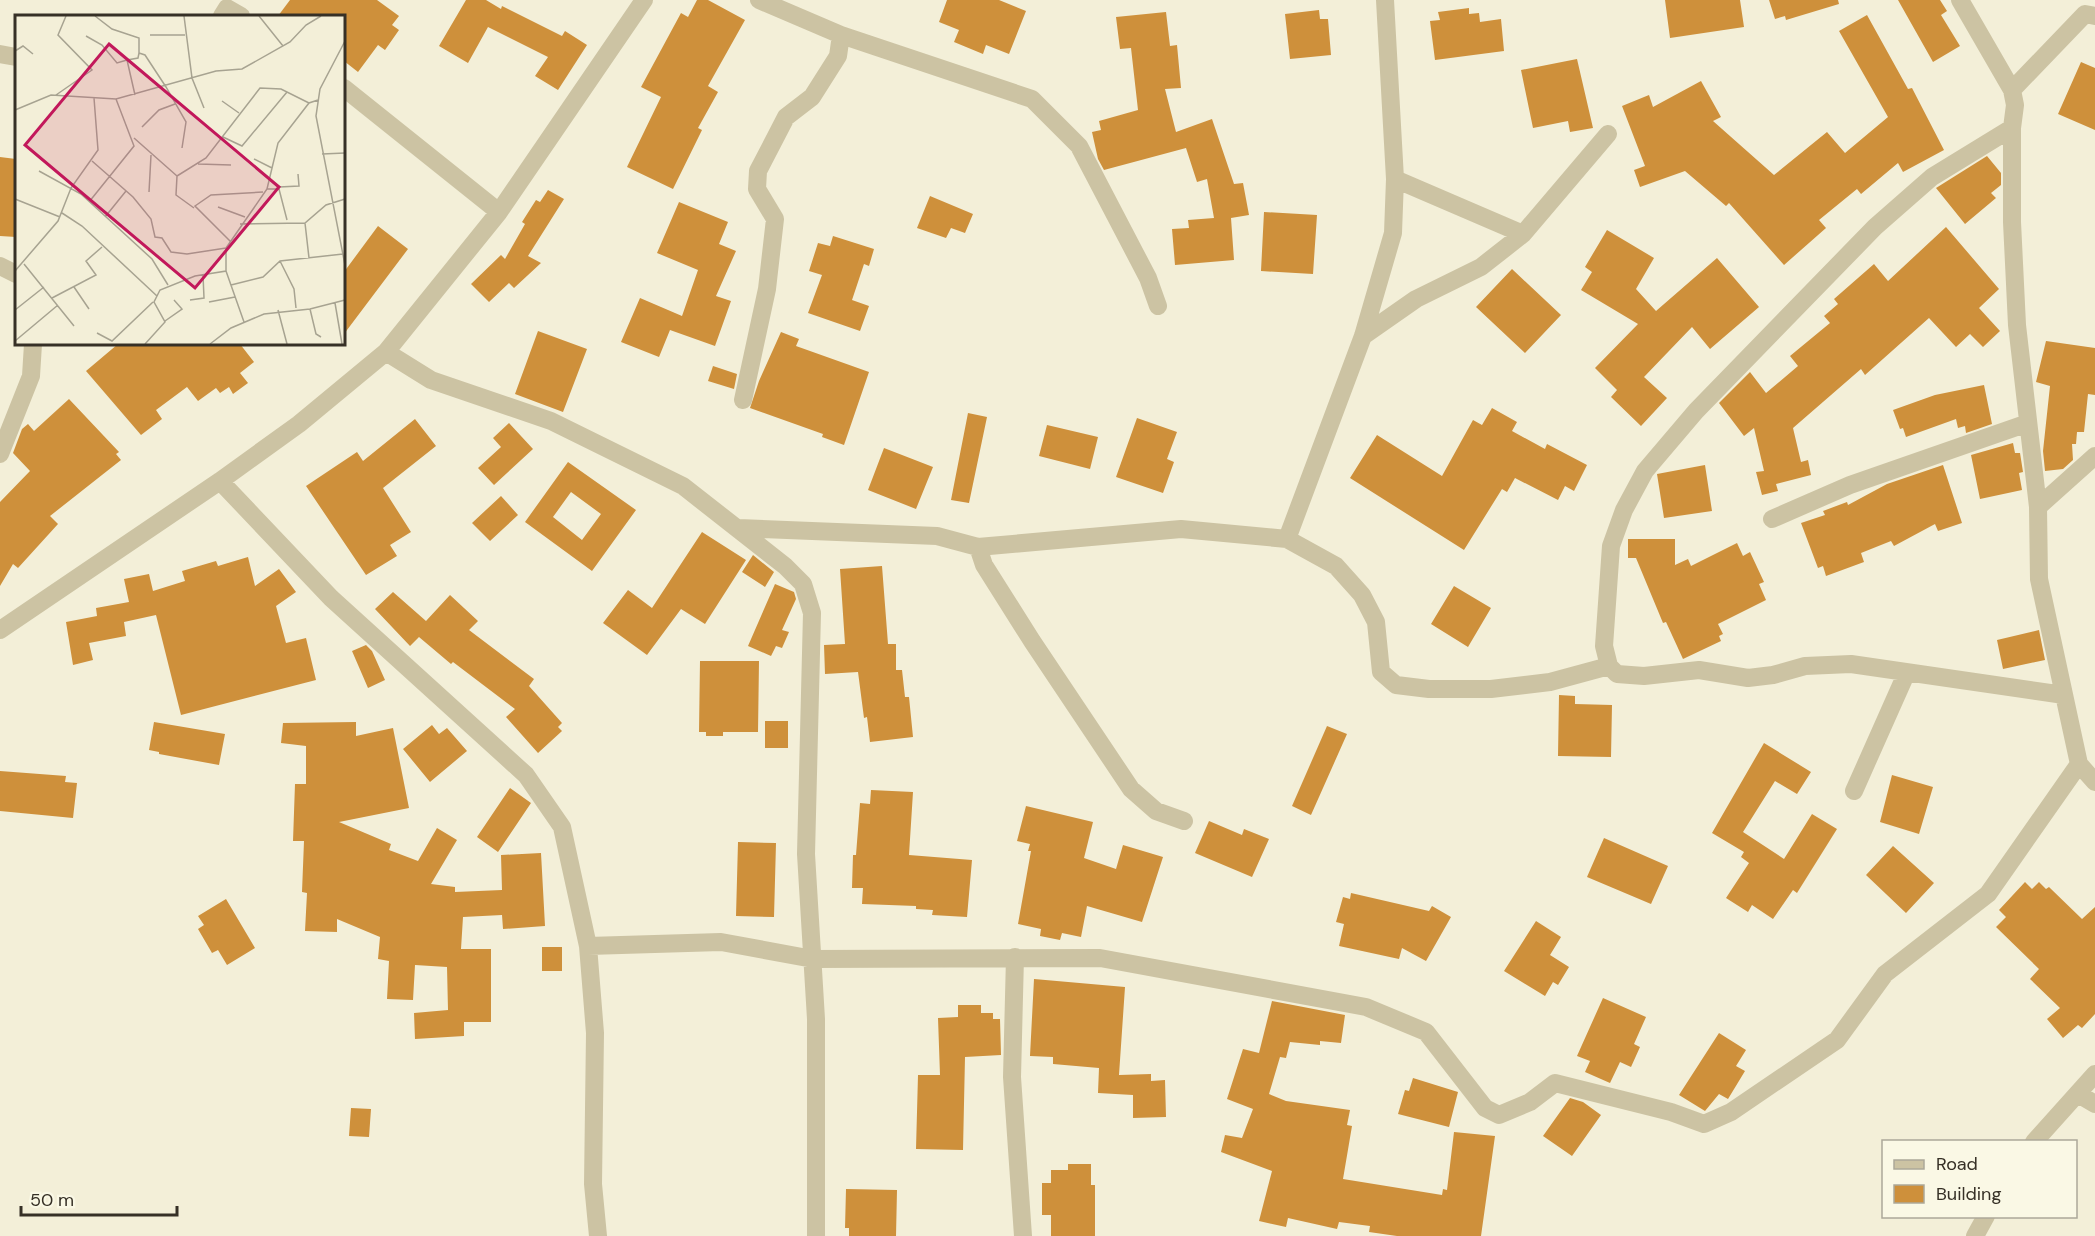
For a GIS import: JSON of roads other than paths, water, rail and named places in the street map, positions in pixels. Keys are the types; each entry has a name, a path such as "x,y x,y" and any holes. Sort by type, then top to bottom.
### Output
{"street":[{"path":"0,630 220,481 299,424 386,352 500,212 644,0"},
{"path":"759,0 841,35 1032,99 1079,146 1148,278 1158,306"},
{"path":"1287,539 1363,336 1393,233 1395,179 1385,0"},
{"path":"1960,0 2012,90 2015,105 2012,128 2012,222 2017,325 2038,507 2039,579 2079,764 2095,782"},
{"path":"2012,90 2092,11"},
{"path":"743,400 766,289 775,219 757,189 758,171 786,117 812,97 838,56 841,35"},
{"path":"0,54 15,57"},
{"path":"345,89 500,212"},
{"path":"2012,128 1932,177 1875,227 1704,403 1645,471 1624,510 1611,546 1604,646 1609,666 1617,674 1644,676 1699,670 1748,678 1773,675 1805,666 1851,664 1906,674 2064,695"},
{"path":"1363,336 1416,298 1481,267 1523,234 1608,134"},
{"path":"1395,179 1523,234"},
{"path":"0,266 15,274"},
{"path":"0,454 32,376 33,345"},
{"path":"386,352 431,380 551,421 683,486 738,528 803,584 812,613 806,854 816,1019 816,1236"},
{"path":"1772,519 1850,484 2028,423"},
{"path":"2038,507 2095,456"},
{"path":"220,481 331,598 526,775 562,827 588,946 595,1033 593,1184 598,1236"},
{"path":"738,528 937,536 978,547 1181,529 1287,539 1336,566 1362,595 1376,622 1381,672 1396,685 1491,689 1550,682 1609,666"},
{"path":"978,547 984,565 1026,632 1131,789 1156,811 1184,821"},
{"path":"1854,791 1906,674"},
{"path":"588,946 721,942 813,959 1100,958 1366,1007 1426,1032 1485,1108 1499,1115 1530,1102 1555,1083 1671,1112 1704,1124 1731,1112 1837,1040 1885,974 1988,894 2079,764"},
{"path":"1015,957 1012,1077 1023,1236"},
{"path":"2036,1140 2095,1074"},
{"path":"2078,1094 2095,1104"},
{"path":"1975,1236 1985,1218"}]}
